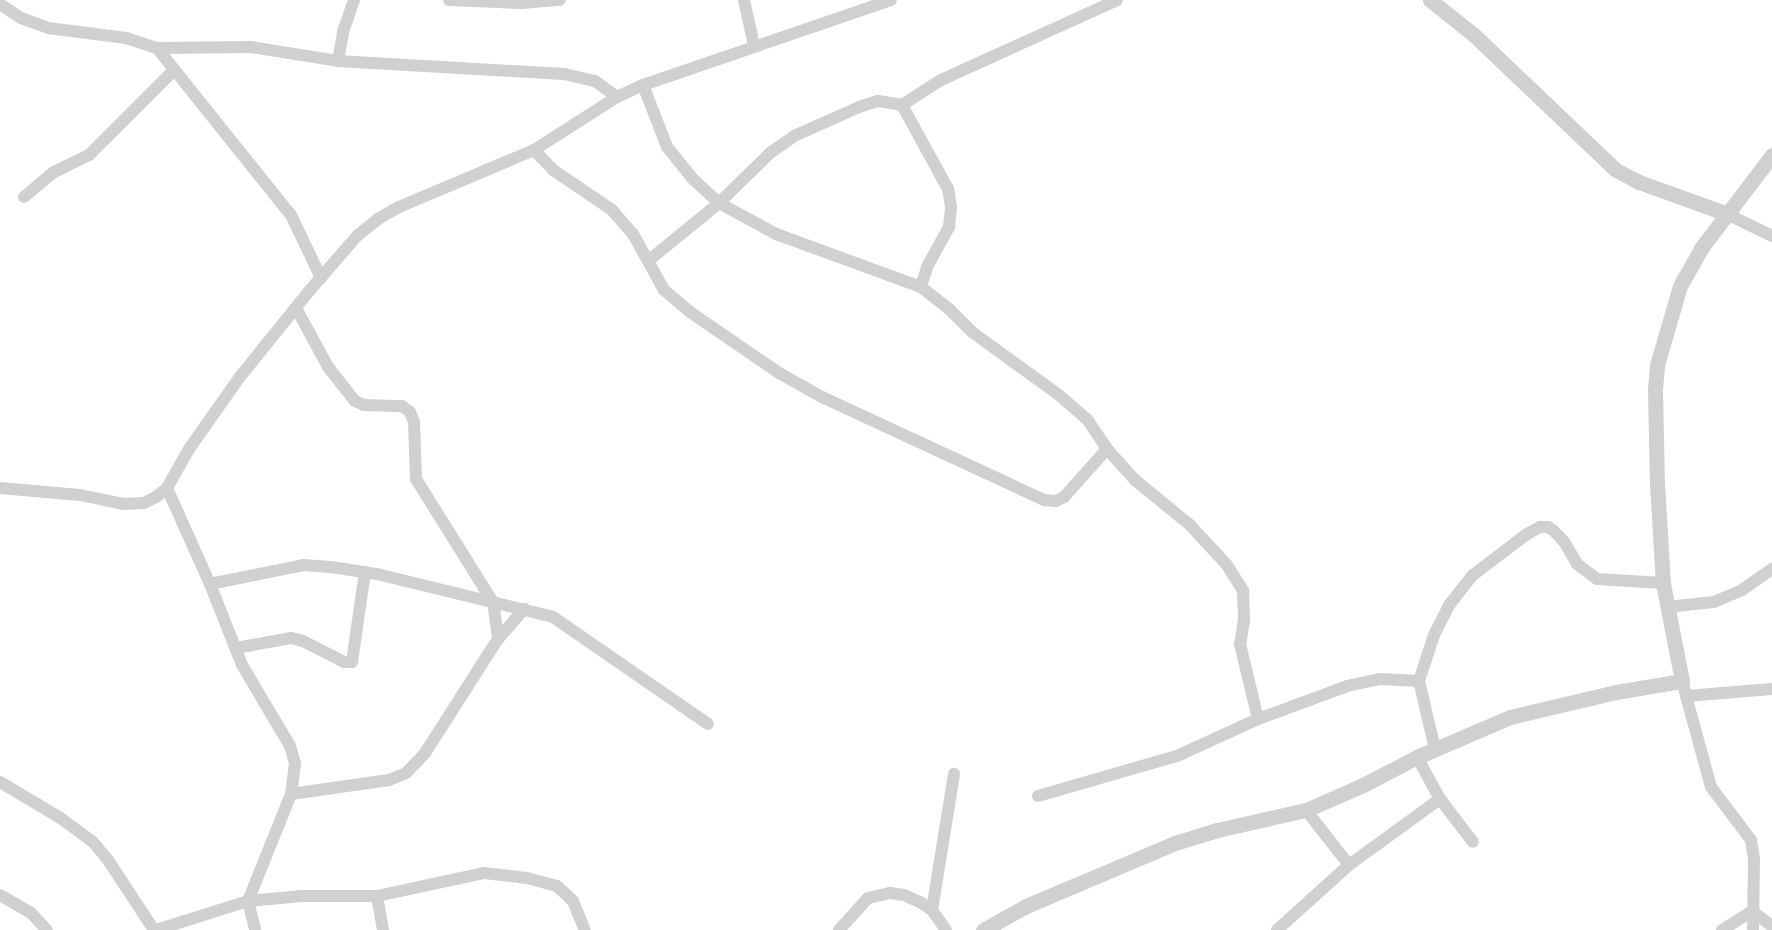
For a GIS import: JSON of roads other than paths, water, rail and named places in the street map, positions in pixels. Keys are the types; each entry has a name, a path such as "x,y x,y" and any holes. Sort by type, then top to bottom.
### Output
{"street":[{"path":"338,61 343,32 354,0"},
{"path":"449,0 522,2 560,0"},
{"path":"744,0 754,45"},
{"path":"0,488 80,495 123,504 144,503 167,488 189,449 239,378 357,236 378,219 399,207 534,150 617,97 643,85 754,45 891,0"},
{"path":"648,261 719,203 770,153 794,136 859,107 879,101 903,105 921,91 962,70 1117,0"},
{"path":"1430,0 1474,35 1616,170 1639,182 1725,213 1772,236"},
{"path":"0,4 21,18 48,28 126,38 157,48 251,47 338,61 564,74 595,81 617,97"},
{"path":"157,48 291,215 321,278"},
{"path":"24,197 54,171 89,155 174,70"},
{"path":"643,85 667,147 692,178 719,203 776,234 921,287 949,309 972,332 1087,419 1107,449 1135,480 1190,525 1227,565 1243,591 1244,620 1240,644 1258,719"},
{"path":"903,105 948,189 951,207 949,227 927,267 921,287"},
{"path":"534,150 553,170 612,210 633,234 664,290 681,305 778,374 822,397 1044,500 1056,501 1064,497 1107,449"},
{"path":"1753,930 1754,859 1751,840 1711,787 1684,689 1667,607 1663,583 1657,476 1655,389 1658,365 1680,286 1725,213 1772,155"},
{"path":"296,308 328,367 354,401 364,405 402,406 410,412 414,422 416,479 493,602 498,639"},
{"path":"167,488 255,689 290,746 295,763 291,794 248,901 255,930"},
{"path":"1434,749 1419,681 1425,657 1450,604 1473,575 1527,534 1540,527 1554,531 1565,543 1577,564 1597,579 1663,583"},
{"path":"210,584 303,565 365,572 553,617 708,724"},
{"path":"1667,607 1714,602 1742,590 1772,569"},
{"path":"236,648 291,638 303,641 344,663 352,662 356,648 365,572"},
{"path":"291,794 389,780 406,773 424,753 498,639 524,609"},
{"path":"1038,796 1177,756 1258,719 1347,686 1380,679 1419,681"},
{"path":"983,930 1026,906 1175,843 1217,830 1306,810 1363,785 1434,749 1510,717 1616,692 1772,689"},
{"path":"1417,757 1440,799 1473,842"},
{"path":"932,910 954,774"},
{"path":"0,782 59,817 93,842 108,860 155,930 248,901 302,896 377,896 484,873 526,878 557,885 573,901 585,930"},
{"path":"1277,930 1349,865 1440,799"},
{"path":"1306,810 1349,865"},
{"path":"0,895 31,912 47,930"},
{"path":"839,930 868,898 878,895 904,895 932,910 946,930"},
{"path":"377,896 383,930"},
{"path":"1752,911 1772,926"},
{"path":"1722,930 1752,911"}]}
